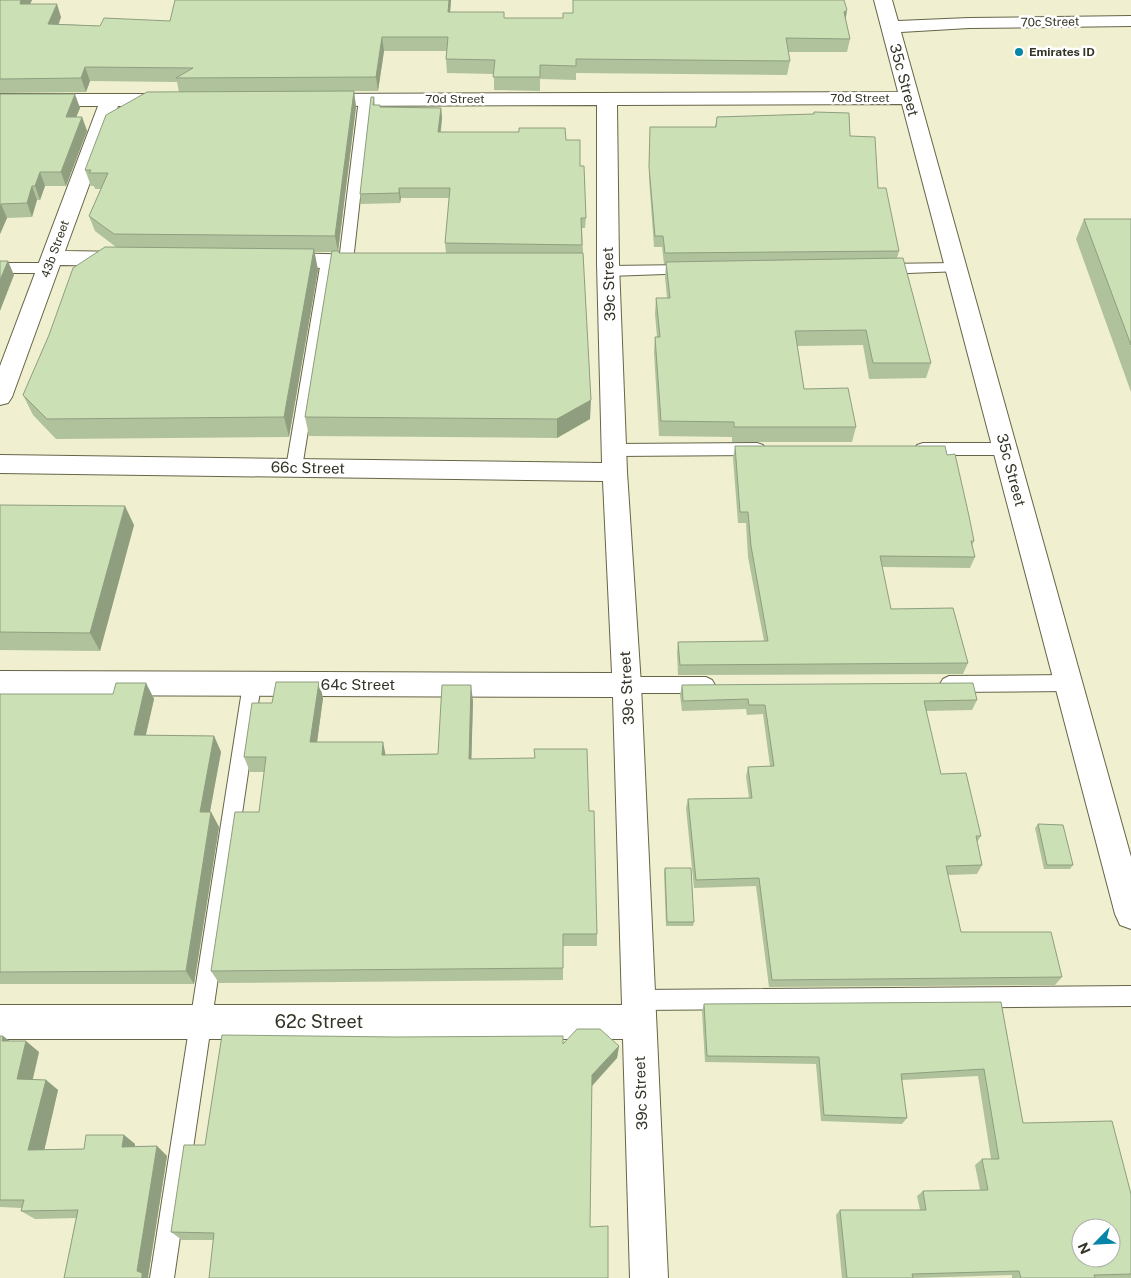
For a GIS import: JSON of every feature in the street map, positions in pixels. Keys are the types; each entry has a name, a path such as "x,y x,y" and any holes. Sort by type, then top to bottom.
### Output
{"street":[{"name":"35c Street","path":"883,0 1068,683 1126,873 1130,910"},
{"name":"70c Street","path":"889,24 1131,21"},
{"name":"70d Street","path":"296,100 909,98"},
{"name":"39c Street","path":"607,99 602,266 627,685 649,1278"},
{"path":"0,100 189,100"},
{"name":"43b Street","path":"0,397 110,100"},
{"path":"50,263 140,259"},
{"path":"259,260 385,262"},
{"name":"66c Street","path":"0,464 294,468 615,461"},
{"name":"64c Street","path":"0,683 627,685"},
{"name":"62c Street","path":"0,1022 202,1022 638,1011"}],"lane":[{"path":"294,468 337,261 365,99"},
{"path":"0,268 50,263"},
{"path":"602,266 698,270"},
{"path":"867,269 956,268"},
{"path":"908,449 1005,448"},
{"path":"615,461 771,449"},
{"path":"931,684 1068,683"},
{"path":"162,1278 252,684"},
{"path":"627,685 725,685"},
{"path":"638,1011 1131,996"}],"building":[{"path":"0,0 21,0 20,4 57,4 48,24 100,26 104,18 170,21 175,0 449,0 448,12 504,12 504,18 563,18 563,13 573,13 573,0 844,0 847,10 844,12 850,39 786,38 790,61 576,59 576,66 540,65 540,77 493,77 495,60 446,59 448,37 382,37 376,77 176,78 193,68 85,67 81,78 0,79"},
{"path":"354,91 335,236 114,234 89,216 108,173 89,173 91,170 85,170 106,115 147,92"},
{"path":"0,94 75,94 66,117 82,117 61,172 40,172 35,186 32,186 27,203 1,204 0,206"},
{"path":"371,97 374,97 373,105 380,105 380,107 441,108 438,132 519,132 519,128 565,128 566,140 580,140 580,166 584,166 586,218 581,218 582,245 445,243 450,188 399,188 399,193 360,194"},
{"path":"814,112 849,113 850,136 875,137 878,188 886,188 899,251 665,253 663,236 655,236 649,167 650,127 716,127 717,117 814,114"},
{"path":"1084,219 1131,219 1131,345"},
{"path":"105,247 314,249 284,417 47,419 23,395 49,335 73,268"},
{"path":"332,251 339,251 339,253 583,253 591,400 557,419 305,417"},
{"path":"903,258 931,363 873,363 866,330 795,331 804,389 848,388 856,427 734,427 734,422 661,421 655,337 660,337 656,298 670,298 666,262"},
{"path":"0,261 8,261 0,280"},
{"path":"735,446 945,446 947,455 955,454 974,541 971,541 975,557 880,556 891,609 953,608 968,663 680,665 678,642 768,641 751,546 748,512 740,512"},
{"path":"0,505 125,506 90,633 0,632"},
{"path":"276,682 319,682 310,742 383,742 382,755 438,754 442,685 471,685 469,759 535,758 534,749 587,749 589,811 594,811 597,934 563,934 563,968 211,971 235,812 259,812 266,757 244,757 252,703 272,703"},
{"path":"116,683 146,683 134,735 214,736 200,812 211,812 186,971 0,972 0,694 113,694"},
{"path":"973,683 977,700 924,701 941,774 966,773 981,836 976,836 982,865 946,866 961,932 1051,932 1062,977 772,980 759,878 696,880 688,799 752,798 748,767 774,766 765,705 749,705 748,699 683,701 682,685"},
{"path":"1038,824 1063,825 1073,865 1047,865"},
{"path":"665,868 691,868 694,922 667,922"},
{"path":"1001,1002 1023,1123 1112,1121 1131,1194 1131,1274 1094,1275 1095,1278 1021,1278 1019,1271 912,1274 913,1278 847,1278 840,1210 926,1210 923,1191 988,1190 982,1159 999,1159 984,1069 901,1074 907,1118 824,1115 819,1057 707,1056 704,1004"},
{"path":"577,1029 600,1029 619,1046 592,1075 590,1227 608,1226 608,1278 209,1278 214,1233 171,1232 184,1145 205,1145 222,1035 563,1036 563,1044"},
{"path":"0,1036 3,1036 2,1041 26,1041 17,1079 46,1080 28,1150 84,1149 86,1135 124,1135 122,1147 157,1146 137,1271 142,1273 142,1278 64,1278 78,1210 21,1211 24,1200 0,1200"}],"place":[{"name":"Emirates ID","path":"1019,52"}]}
